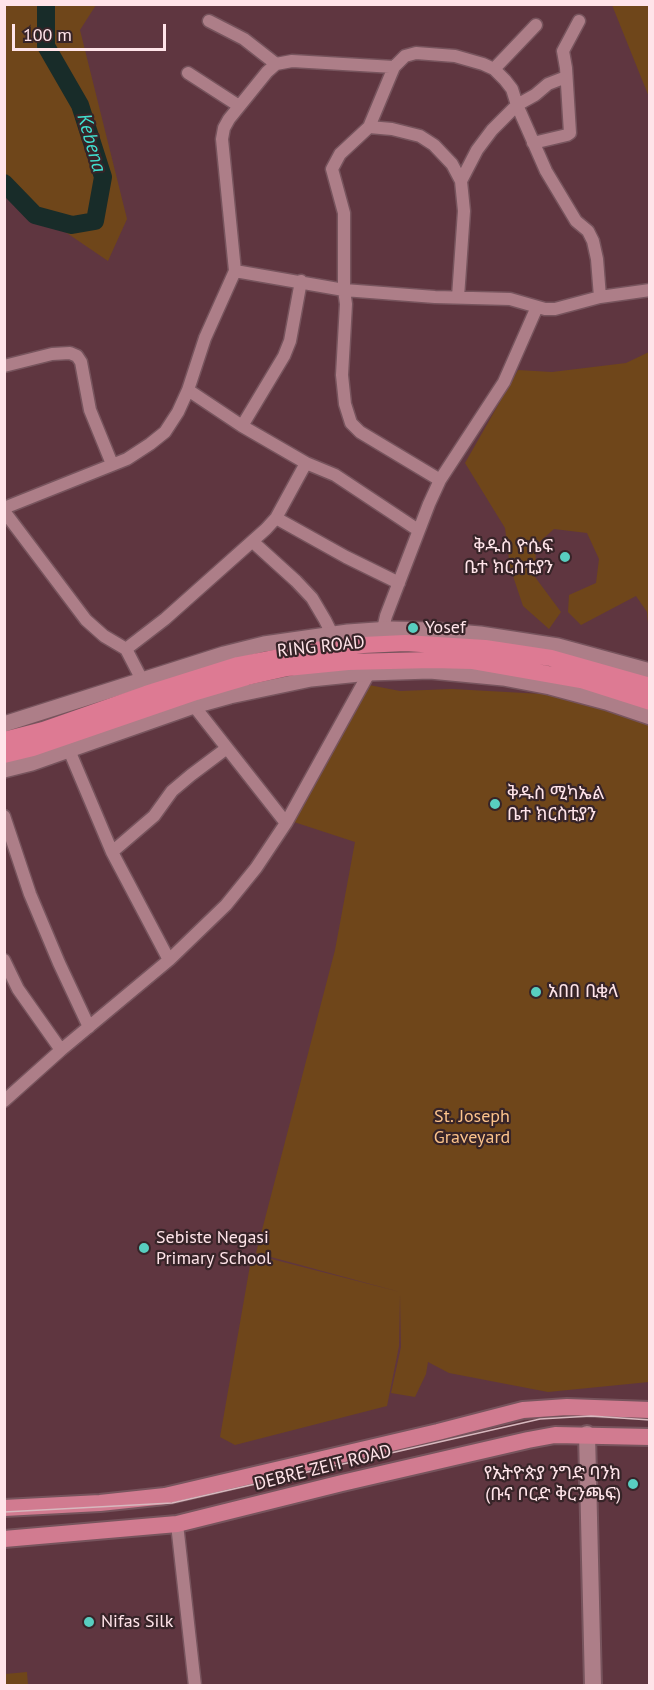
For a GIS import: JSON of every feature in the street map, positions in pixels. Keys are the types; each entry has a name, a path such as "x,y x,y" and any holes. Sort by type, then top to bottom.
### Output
{"highway":[{"name":"RING ROAD","path":"4,740 43,730 238,665 315,650 363,645 405,643 485,648 550,658 650,686"},
{"name":"RING ROAD","path":"4,755 33,748 196,692 247,677 287,668 348,662 473,661 581,680 650,702"}],"main road":[{"name":"DEBRE ZEIT ROAD","path":"4,1508 100,1503 165,1496 523,1410 567,1407 650,1410"},
{"path":"587,1434 593,1686"},
{"name":"DEBRE ZEIT ROAD","path":"4,1539 177,1524 342,1483 555,1435 650,1437"}],"street":[{"path":"209,21 244,39 276,64"},
{"path":"533,143 570,133 563,51 579,21"},
{"path":"494,69 536,25"},
{"path":"440,480 360,432 351,423 345,404 342,375 346,304 344,213 332,169 340,154 369,127 394,67 410,54 455,56 474,60 494,69 512,89 546,171 576,221 588,231 593,241 600,297"},
{"path":"142,680 126,649 104,636 86,620 4,510 127,459 165,432 178,412 188,390 205,338 235,270 222,139 224,128 267,72 276,64 292,61 394,67"},
{"path":"188,73 239,106"},
{"path":"460,181 477,150 492,130 517,105 535,95 548,84 566,77"},
{"path":"369,127 392,129 420,136 434,145 452,164 460,181 464,211 458,297"},
{"path":"235,270 344,290 435,297 510,299 537,307 555,309 600,297 650,290"},
{"path":"242,426 284,356 290,341 301,281"},
{"path":"383,629 418,530 440,480 504,381 537,307"},
{"path":"4,366 52,354 70,353 77,356 81,362 90,410 112,464"},
{"path":"188,390 242,426 306,463 335,475 418,530"},
{"path":"126,649 165,619 253,542 276,518 306,463"},
{"path":"276,518 399,583"},
{"path":"253,542 312,598 332,634"},
{"path":"4,724 264,644 383,629 434,630 547,644 601,656 650,671"},
{"path":"4,770 194,706 277,685 369,673 430,672 503,678 550,687 650,717"},
{"path":"4,1101 169,960 233,896 256,868 286,823 369,673"},
{"path":"194,706 286,823"},
{"path":"112,852 154,816 172,791 227,748"},
{"path":"69,750 112,852 169,960"},
{"path":"4,816 30,894 89,1027"},
{"path":"4,960 18,989 61,1050"},
{"path":"177,1524 195,1686"}],"green space":[{"path":"4,5 96,5 80,30 127,219 108,261 5,191"},
{"path":"612,5 649,5 649,97"},
{"path":"649,352 649,635 647,612 636,596 581,625 568,612 569,595 596,583 599,559 587,533 554,529 536,545 535,577 561,612 549,629 523,606 510,567 505,528 465,463 518,370 552,372 626,363"},
{"name":"St. Joseph Graveyard","path":"369,685 400,691 452,689 561,695 649,720 649,1382 548,1392 449,1373 428,1362 426,1374 415,1397 391,1393 401,1347 400,1295 399,1346 387,1406 235,1445 220,1437 252,1254 400,1292 256,1253 335,950 355,842 294,822"},
{"path":"27,1672 28,1685 5,1685 5,1674"}],"waterway":[{"name":"Kebena","path":"4,183 35,215 72,225 95,221 103,177 80,105 46,46 46,4"}],"tram line":[{"path":"4,1512 172,1503 540,1419 591,1416 650,1420"}],"place":[{"name":"ቅዱስ ዮሴፍ ቤተ ክርስቲያን","path":"565,557"},
{"name":"Yosef","path":"413,628"},
{"name":"ቅዱስ ሚካኤል ቤተ ክርስቲያን","path":"495,804"},
{"name":"አበበ ቢቂላ","path":"536,992"},
{"name":"Sebiste Negasi Primary School","path":"144,1248"},
{"name":"የኢትዮጵያ ንግድ ባንክ (ቡና ቦርድ ቅርንጫፍ)","path":"633,1484"},
{"name":"Nifas Silk","path":"89,1622"}]}
